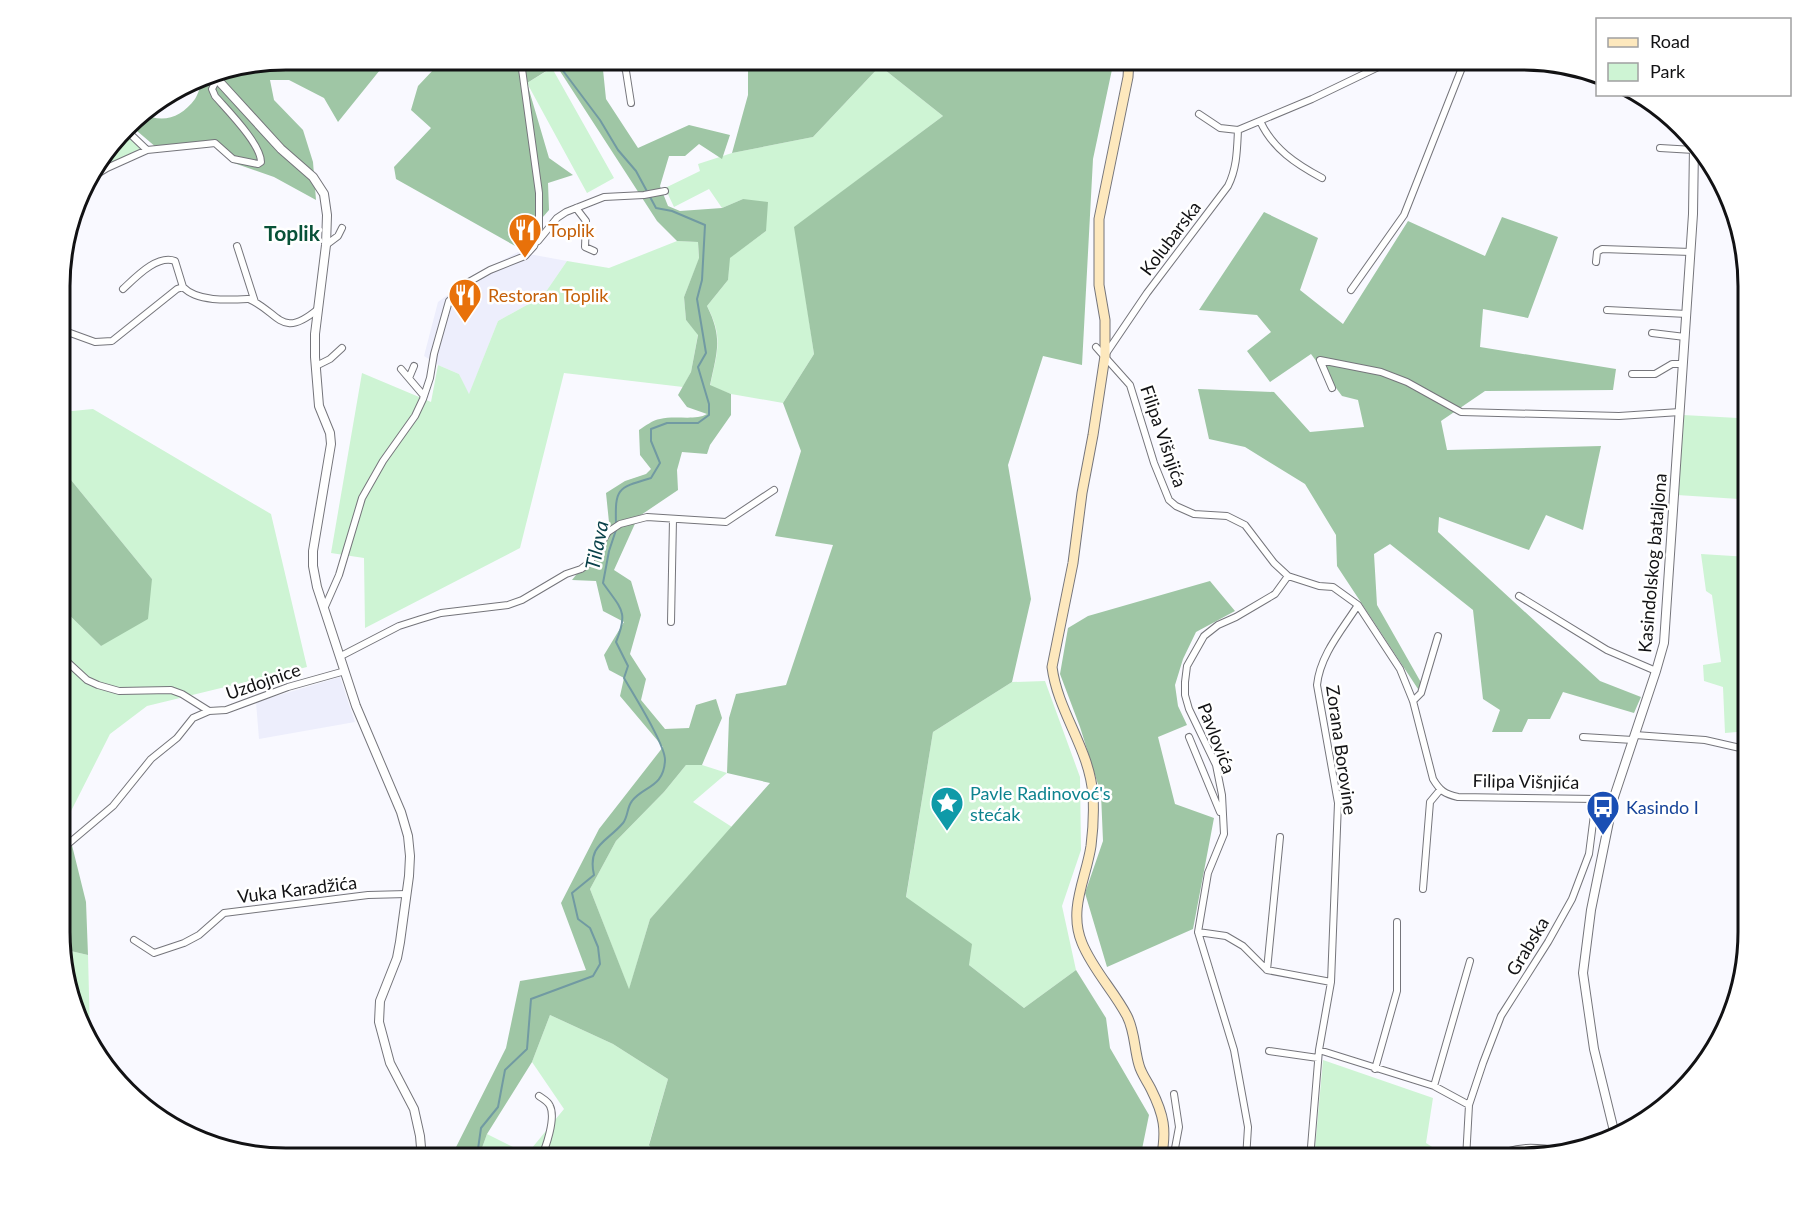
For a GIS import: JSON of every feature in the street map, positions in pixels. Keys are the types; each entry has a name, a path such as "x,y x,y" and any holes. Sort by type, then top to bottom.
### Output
{"main road":[{"path":"1128,70 1099,219 1099,285 1105,320 1105,356 1082,492 1074,563 1052,667 1054,683 1063,709 1090,772 1093,796 1091,845 1077,901 1077,926 1080,940 1087,956 1113,992 1132,1028 1140,1068 1162,1112 1165,1132 1163,1148"}],"street":[{"path":"522,70 539,193 539,234 534,246"},
{"path":"626,70 631,103"},
{"path":"1199,114 1220,128 1238,130 1312,99 1372,70"},
{"path":"1351,290 1404,214 1461,70"},
{"path":"220,81 281,149 313,177 324,194 327,215 326,245 315,334 319,406 330,433 331,444 313,566 324,609 356,706 401,812 408,836 410,856 407,894 397,958 382,993 379,1022 390,1063 414,1109 421,1148"},
{"path":"105,169 147,150 215,143 233,159 258,164 261,162 253,143 215,96 212,89 214,83"},
{"path":"1260,121 1267,135 1286,156 1322,178"},
{"name":"Kolubarska","path":"1105,356 1147,293 1228,186 1234,173 1238,154 1238,130"},
{"path":"132,136 147,150"},
{"path":"1660,148 1688,148"},
{"name":"Kasindolskog bataljona","path":"1613,1128 1594,1049 1583,973 1591,910 1614,796 1664,644 1691,252 1694,155"},
{"path":"324,609 339,576 362,498 415,416 424,396 449,301 467,283 490,270 525,256 557,218 576,208 604,197 644,195 665,191"},
{"path":"576,208 586,221 585,247 594,250"},
{"path":"326,245 338,236 342,228"},
{"path":"237,246 255,302"},
{"path":"1596,262 1597,252 1602,249 1691,252"},
{"path":"123,289 146,268 168,259 175,261 183,287 190,293 227,301 249,299 274,318 287,323 304,321 318,309"},
{"path":"70,333 95,342 112,341 177,289 183,287"},
{"path":"1607,310 1687,314"},
{"path":"1652,333 1685,337"},
{"name":"Filipa Višnjića","path":"1096,347 1130,385 1154,463 1169,500 1176,506 1194,514 1227,516 1245,525 1274,563 1288,576 1319,586 1333,586 1358,605 1400,669 1413,701 1433,779 1440,790 1458,797 1596,799 1614,796"},
{"path":"316,366 330,359 342,348"},
{"path":"1332,388 1320,360 1381,372 1407,382 1461,412 1618,416 1680,412"},
{"path":"1632,374 1655,374 1672,364 1683,364"},
{"path":"409,378 414,366"},
{"path":"401,369 424,396"},
{"path":"341,657 399,626 421,619 441,613 508,605 522,600 566,574 581,569 589,562 608,532 617,525 647,517 726,522 774,490"},
{"path":"671,622 673,519"},
{"name":"Pavlovića","path":"1247,1148 1248,1127 1234,1050 1198,932 1208,873 1224,834 1222,795 1215,765 1197,729 1185,695 1187,666 1204,636 1218,625 1275,594 1288,576"},
{"path":"1519,596 1607,650 1656,671"},
{"name":"Zorana Borovine","path":"1311,1148 1318,1058 1331,982 1338,803 1317,685 1318,670 1358,605"},
{"path":"1413,701 1421,693 1438,636"},
{"name":"Uzdojnice","path":"70,664 87,680 98,685 119,691 171,690 183,694 209,711 226,710 288,687 345,671"},
{"path":"70,842 112,806 152,759 177,738 193,718 209,711"},
{"name":"Pavlovića","path":"1190,737 1223,817"},
{"path":"1583,737 1705,740 1738,748"},
{"path":"1423,889 1430,802 1440,790"},
{"name":"Grabska","path":"1467,1148 1469,1105 1501,1016 1548,942 1584,872 1589,854 1596,799"},
{"path":"1266,970 1280,837"},
{"name":"Vuka Karadžića","path":"134,940 154,953 184,943 199,935 224,913 368,895 407,894"},
{"path":"1375,1069 1397,991 1396,922"},
{"path":"1198,932 1226,936 1243,946 1266,970 1331,982"},
{"path":"1434,1086 1470,961"},
{"path":"1319,1050 1434,1086 1469,1105"},
{"path":"1269,1051 1318,1058"},
{"path":"1174,1094 1179,1127 1175,1148"},
{"path":"539,1096 549,1103 552,1112 549,1137 544,1148"}],"shaded area":[{"name":"Restoran Toplik","path":"518,252 567,261 543,296 498,321 469,395 459,374 424,356 438,302 476,274"},
{"path":"340,677 355,722 259,739 256,702"}],"green space":[{"path":"380,70 338,122 324,98 289,80 270,80 274,100 303,130 313,162 316,200 274,177 231,162 215,141 157,148 137,131 153,117 171,117 184,111 200,89 204,87 258,72"},
{"path":"433,70 548,70 527,83 549,158 573,175 548,183 549,210 517,247 396,179 394,167 431,128 411,110 418,86"},
{"path":"549,70 553,70 614,178 587,193 527,83"},
{"path":"559,70 603,70 606,99 638,148 689,125 730,135 722,159 699,144 685,156 669,156 660,186 668,206 680,211 722,208 743,199 768,202 766,231 730,258 728,280 707,306 717,336 710,385 731,394 731,415 710,445 707,454 682,452 677,470 678,490 638,517 614,570 631,581 641,615 630,654 646,679 641,700 665,729 689,728 696,705 716,699 722,718 702,765 686,765 664,792 616,841 590,889 629,989 650,919 770,783 727,773 729,718 736,694 786,685 833,545 775,536 801,451 783,403 814,354 794,227 943,116 885,70 1112,70 1093,159 1082,365 1043,356 1008,465 1031,599 1012,682 933,732 906,897 972,944 969,965 1024,1008 1076,970 1106,1018 1110,1048 1149,1115 1142,1148 651,1148 649,1145 668,1079 613,1044 550,1015 532,1062 487,1134 482,1148 456,1148 506,1048 520,981 586,970 561,903 599,829 663,747 620,696 624,678 609,670 604,655 624,622 603,611 596,581 572,580 610,532 606,493 625,481 646,474 651,469 640,455 639,430 657,420 707,414 687,407 678,395 691,372 698,335 686,320 684,297 699,258 698,242 677,241 657,221"},
{"path":"748,70 876,70 813,137 732,153 748,95"},
{"path":"876,70 885,70 943,116 795,227 814,354 783,403 731,394 710,386 718,345 716,327 707,306 728,280 729,258 766,231 743,199 722,208 709,189 674,207 665,188 700,171 698,164 732,153 813,137"},
{"path":"130,138 142,149 106,167"},
{"path":"1264,212 1318,238 1300,290 1343,324 1408,221 1485,256 1502,217 1558,237 1528,318 1483,309 1480,347 1616,369 1613,390 1485,391 1441,421 1447,450 1601,446 1583,530 1546,515 1529,550 1439,517 1438,532 1600,681 1641,697 1634,713 1563,692 1550,719 1528,719 1522,732 1492,732 1500,710 1483,699 1473,610 1390,544 1374,554 1377,605 1423,686 1418,689 1337,566 1336,535 1305,484 1245,447 1209,439 1198,389 1274,392 1310,432 1364,427 1358,400 1342,396 1311,354 1270,382 1247,351 1271,332 1257,315 1199,310"},
{"path":"677,241 698,242 699,259 684,297 686,320 698,334 691,372 683,387 564,373 520,548 365,628 364,558 331,553 362,373 431,402 438,365 459,374 469,394 498,321 543,296 567,261 609,268"},
{"path":"93,409 271,514 307,667 147,706 110,734 70,813 70,616 101,646 152,579 70,479 70,411"},
{"path":"1683,415 1738,418 1738,499 1677,495"},
{"path":"70,479 152,579 148,619 101,646 70,616"},
{"path":"1701,554 1738,556 1738,732 1725,733 1723,687 1704,681 1703,665 1721,662 1712,595 1706,591"},
{"path":"1210,581 1235,611 1196,632 1183,659 1175,685 1178,706 1187,725 1158,737 1175,804 1214,818 1193,929 1107,967 1085,893 1103,841 1101,794 1060,674 1068,628 1088,616"},
{"path":"1045,681 1080,777 1081,850 1062,906 1076,970 1024,1008 969,965 906,898 933,732 1012,682"},
{"path":"686,765 702,765 727,773 693,802 732,827 650,919 629,990 590,889 616,841 664,792"},
{"path":"70,837 86,902 88,955 71,951"},
{"path":"71,951 88,955 90,1021 78,989"},
{"path":"550,1015 613,1044 668,1079 649,1144 651,1148 532,1148 564,1109 532,1062"},
{"path":"1323,1060 1433,1098 1426,1143 1434,1148 1315,1148"},
{"path":"487,1134 515,1148 482,1148"}],"waterway":[{"name":"Tilava","path":"562,70 600,120 618,150 636,171 656,208 672,211 705,225 702,280 697,299 706,353 698,367 709,404 709,415 698,423 667,423 651,429 651,441 660,463 651,478 631,484 620,491 616,503 616,524"},
{"name":"Tilava","path":"478,1148 481,1128 498,1107 505,1070 527,1049 531,999 593,976 600,964 598,947 590,928 578,919 572,893 594,875 593,857 596,850 623,823 632,801 657,781 664,769 664,753 660,743 624,678 628,666 616,642 622,623 621,611 603,583 616,530"}],"place":[{"name":"Toplik","path":"525,259"},
{"name":"Restoran Toplik","path":"465,324"},
{"name":"Pavle Radinovoć's stećak","path":"947,832"},
{"name":"Kasindo I","path":"1603,836"}],"district":[{"name":"Toplik","path":"292,232"}]}
